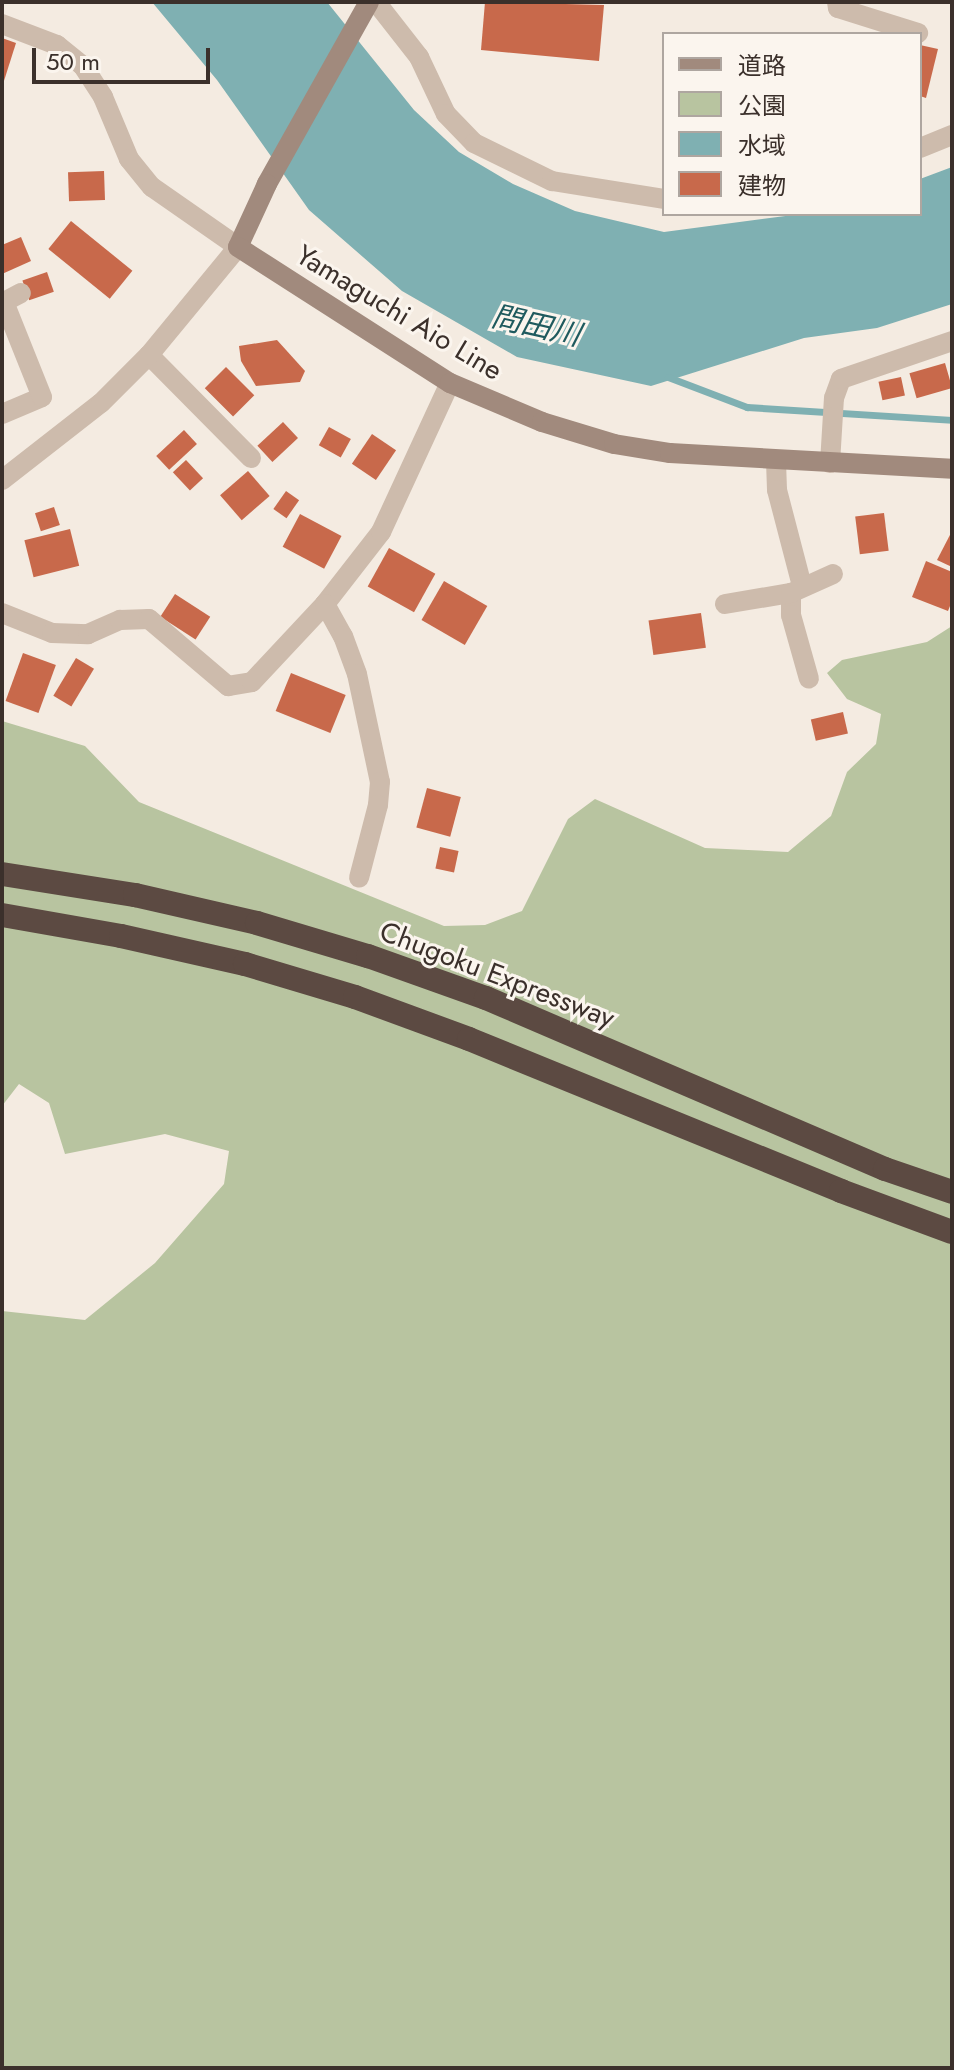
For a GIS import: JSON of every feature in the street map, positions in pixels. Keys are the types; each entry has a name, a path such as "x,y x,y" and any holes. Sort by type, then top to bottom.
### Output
{"highway":[{"name":"Chugoku Expressway","path":"2,874 165,902 257,923 368,956 486,998 885,1169 952,1192"},
{"path":"2,915 121,936 245,964 355,997 469,1039 952,1232"}],"main road":[{"path":"238,247 267,184 370,5"},
{"name":"Yamaguchi Aio Line","path":"238,247 450,383 542,422 614,444 670,453 952,469"}],"street":[{"path":"837,2 838,8 915,32"},
{"path":"370,5 419,57 446,114 474,143 552,181 662,199"},
{"path":"2,24 57,45 83,66 103,97 129,159 152,187 238,247 149,355 101,403 2,480"},
{"path":"922,147 952,135"},
{"path":"2,414 42,397 9,299"},
{"path":"830,463 834,398 841,379 952,341"},
{"path":"149,355 251,458"},
{"path":"2,613 52,633 88,634 120,620 149,619 228,686 252,682 325,604 381,532 450,383"},
{"path":"776,461 777,490 796,589 791,615 809,679"},
{"path":"725,604 796,589 833,574"},
{"path":"325,604 343,636 357,674 380,782 378,805 359,878"}],"green space":[{"path":"952,626 952,2068 2,2068 2,1311 85,1320 155,1263 224,1184 229,1151 165,1134 65,1154 49,1103 19,1084 2,1106 2,721 85,746 139,802 444,926 485,925 522,911 568,819 595,799 705,848 788,852 831,816 847,772 876,744 881,714 847,699 827,673 842,660 927,642"}],"water":[{"name":"問田川","path":"152,2 327,2 414,110 459,152 513,184 575,211 664,232 786,216 922,216 922,178 952,167 952,304 877,328 804,338 651,386 517,357 402,291 309,210 217,80"}],"building":[{"path":"485,2 604,5 599,61 481,50"},
{"path":"2,38 16,43 3,84 2,84"},
{"path":"922,45 938,49 926,98 922,97"},
{"path":"104,171 105,200 69,201 68,172"},
{"path":"71,221 132,271 110,299 48,249"},
{"path":"21,237 31,261 2,274 2,245"},
{"path":"47,272 54,292 29,300 22,280"},
{"path":"277,340 305,371 300,382 256,386 241,361 239,346"},
{"path":"945,363 952,388 917,398 909,373"},
{"path":"226,367 254,395 233,416 205,388"},
{"path":"901,377 905,396 882,400 879,382"},
{"path":"283,422 298,438 272,462 257,446"},
{"path":"329,427 351,439 341,457 319,445"},
{"path":"184,430 197,444 169,470 156,456"},
{"path":"372,434 396,450 376,480 352,464"},
{"path":"186,460 203,478 190,491 173,472"},
{"path":"248,471 270,496 242,520 220,495"},
{"path":"286,491 299,500 286,518 273,509"},
{"path":"54,507 60,525 41,531 35,513"},
{"path":"884,513 889,551 860,554 855,517"},
{"path":"300,514 341,536 324,569 283,547"},
{"path":"70,529 79,566 34,577 24,540"},
{"path":"952,531 952,567 937,560"},
{"path":"389,548 435,574 414,612 368,586"},
{"path":"926,561 952,572 952,601 948,611 912,597"},
{"path":"444,581 487,606 465,645 422,620"},
{"path":"175,594 210,617 196,640 160,617"},
{"path":"701,613 706,648 653,655 649,620"},
{"path":"23,653 56,665 38,713 6,701"},
{"path":"76,658 94,669 71,707 53,696"},
{"path":"291,673 346,695 330,733 276,711"},
{"path":"843,712 848,733 816,741 811,719"},
{"path":"427,788 461,797 450,837 416,828"},
{"path":"440,847 459,851 454,872 435,869"}],"waterway":[{"path":"668,377 747,407 952,420"}]}
